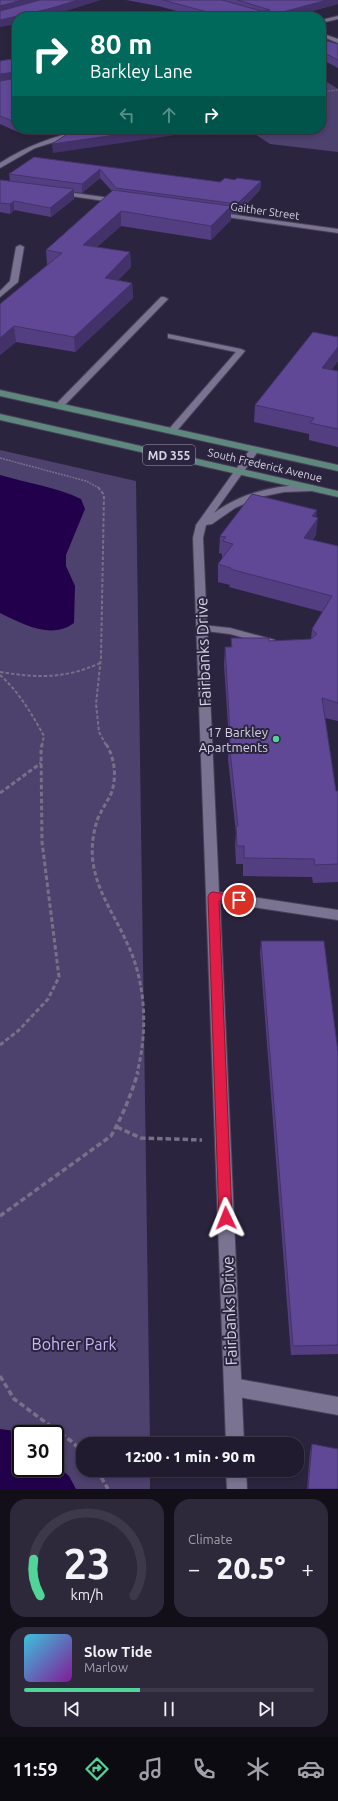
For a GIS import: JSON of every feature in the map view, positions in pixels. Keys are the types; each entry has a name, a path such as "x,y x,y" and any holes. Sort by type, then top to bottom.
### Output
{"main road":[{"name":"South Frederick Avenue","path":"0,393 254,450 337,466"},
{"name":"South Frederick Avenue","path":"0,417 338,494"}],"street":[{"path":"326,21 338,17"},
{"path":"326,36 338,41"},
{"path":"0,166 34,146 69,134"},
{"path":"54,192 124,202"},
{"name":"Gaither Street","path":"209,214 338,231"},
{"path":"0,295 14,282 20,247"},
{"path":"59,406 164,299"},
{"path":"171,336 240,351 172,431"},
{"path":"199,531 201,525 254,450"},
{"path":"199,531 211,520 251,497 287,489 312,488"},
{"name":"Fairbanks Drive","path":"199,531 235,1437"},
{"path":"202,628 230,631 280,644"},
{"path":"213,896 338,915"},
{"path":"232,1387 338,1406"},
{"path":"236,1477 237,1489"}],"path":[{"path":"326,91 338,90"},
{"path":"0,458 86,481 98,487 104,495 100,663 96,705 99,732 112,756 114,776 113,791 99,817 92,836 96,877 132,952 140,976 144,1007 143,1042 135,1083 127,1106 111,1136 0,1216"},
{"path":"0,674 62,676 85,670 100,663"},
{"path":"0,674 9,683 30,711 44,736 41,762 42,842 59,977 48,999 19,1030 0,1044"},
{"path":"0,793 41,762"},
{"path":"117,1127 141,1138 201,1140"},
{"path":"0,1376 14,1399 76,1446"},
{"path":"101,1477 108,1489"}],"green space":[{"path":"326,81 338,89 338,152 270,144 255,134 326,134"},
{"name":"Bohrer Park","path":"0,450 136,481 150,1437 76,1437 76,1477 150,1477 150,1489 0,1489"}],"shaded area":[{"path":"0,475 52,488 81,499 85,509 66,555 66,566 75,586 74,623 65,628 47,630 37,628 18,622 0,613"},
{"path":"0,1429 12,1431 12,1477 64,1477 64,1472 69,1476 76,1489 0,1489"}],"building":[{"path":"0,0 22,0 0,6"},
{"path":"40,0 78,0 35,12 12,12 12,17 0,20 0,11"},
{"path":"163,0 222,0 261,11 270,10 237,0 327,0 283,12 207,12"},
{"path":"326,40 338,44 338,60 326,54"},
{"path":"12,59 12,73 0,74 0,61"},
{"path":"12,79 12,121 0,116 0,81"},
{"path":"67,134 123,134 52,144"},
{"path":"34,157 220,182 225,178 261,181 237,204 116,188 100,169 82,184 9,174"},
{"path":"0,180 74,189 50,208 14,201 10,204 0,203"},
{"path":"113,190 231,206 211,226 121,211 83,245 130,252 105,278 132,283 74,337 14,326 0,338 0,304 62,253 46,250"},
{"path":"313,332 338,337 338,347 322,368 338,371 338,429 310,423 314,418 255,405"},
{"name":"17 Barkley Apartments","path":"252,494 317,510 312,516 318,518 304,538 338,546 338,703 322,698 336,791 338,791 338,864 315,865 314,859 244,858 244,846 237,846 236,826 238,826 229,741 225,647 232,647 231,638 269,638 269,641 311,639 317,634 312,629 332,596 230,569 231,568 218,564 233,544 223,541 226,537 220,536"},
{"path":"261,941 324,941 338,1052 338,1345 293,1346"},
{"path":"312,1444 338,1449 338,1489 308,1489"}],"place":[{"name":"17 Barkley Apartments","path":"276,739"}],"route":[{"path":"226,1218 213,896 239,900"}]}
